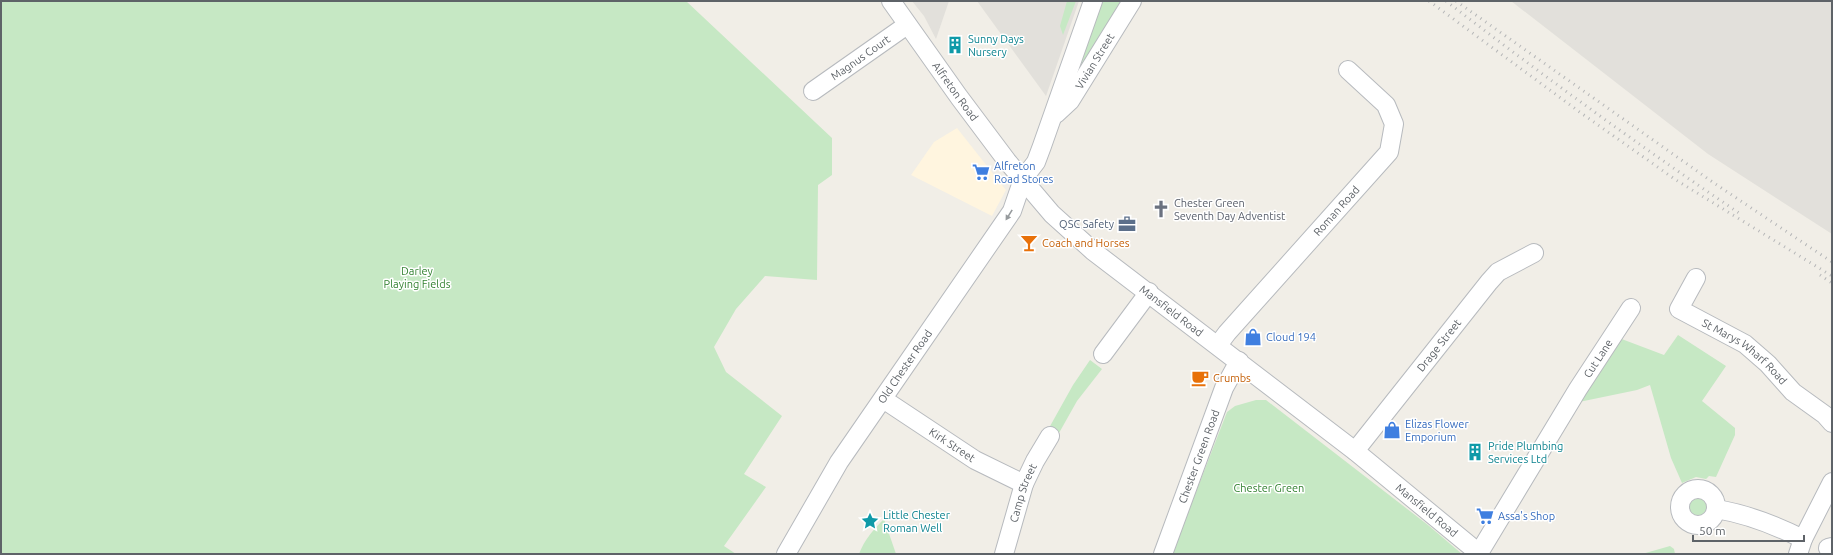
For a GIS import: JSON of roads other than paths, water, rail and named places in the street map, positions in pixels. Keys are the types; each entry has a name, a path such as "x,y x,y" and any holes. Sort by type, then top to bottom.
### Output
{"street":[{"name":"Alfreton Road","path":"891,1 959,97 1023,179"},
{"path":"1023,179 1036,162 1094,1"},
{"name":"Vivian Street","path":"1052,117 1070,101 1132,1"},
{"name":"Magnus Court","path":"813,91 907,25"},
{"name":"Roman Road","path":"1218,345 1227,333 1389,152 1394,124 1386,105 1348,70"},
{"name":"Mansfield Road","path":"1023,179 1052,214 1077,237 1355,450 1479,553"},
{"name":"Old Chester Road","path":"786,554 839,462 1012,211 1023,179"},
{"name":"Drage Street","path":"1355,450 1498,272 1534,253"},
{"name":"St Marys Wharf Road","path":"1696,278 1679,309 1744,344 1768,364 1793,392 1825,415 1832,423"},
{"path":"1103,354 1149,292"},
{"name":"Cut Lane","path":"1479,553 1566,409 1631,308"},
{"name":"Chester Green Road","path":"1163,554 1224,388 1239,361"},
{"name":"Kirk Street","path":"883,399 975,460 1024,484"},
{"name":"Camp Street","path":"1004,554 1024,484 1035,461 1050,436"},
{"path":"1716,509 1740,513 1777,526 1800,547 1832,482"}],"railway":[{"path":"1429,1 1581,113 1676,180 1832,276"},
{"path":"1446,1 1592,110 1742,215"},
{"path":"1456,1 1714,183 1832,262"},
{"path":"1820,275 1832,283"}],"place":[{"name":"Sunny Days Nursery","path":"955,45"},
{"name":"Alfreton Road Stores","path":"981,172"},
{"name":"Chester Green Seventh Day Adventist","path":"1161,209"},
{"name":"QSC Safety","path":"1127,224"},
{"name":"Coach and Horses","path":"1029,243"},
{"name":"Cloud 194","path":"1253,337"},
{"name":"Crumbs","path":"1200,378"},
{"name":"Elizas Flower Emporium","path":"1392,430"},
{"name":"Pride Plumbing Services Ltd","path":"1475,452"},
{"name":"Assa's Shop","path":"1485,516"},
{"name":"Little Chester Roman Well","path":"870,521"}],"park label":[{"name":"Darley Playing Fields","path":"417,277"},
{"name":"Chester Green","path":"1269,488"}]}
